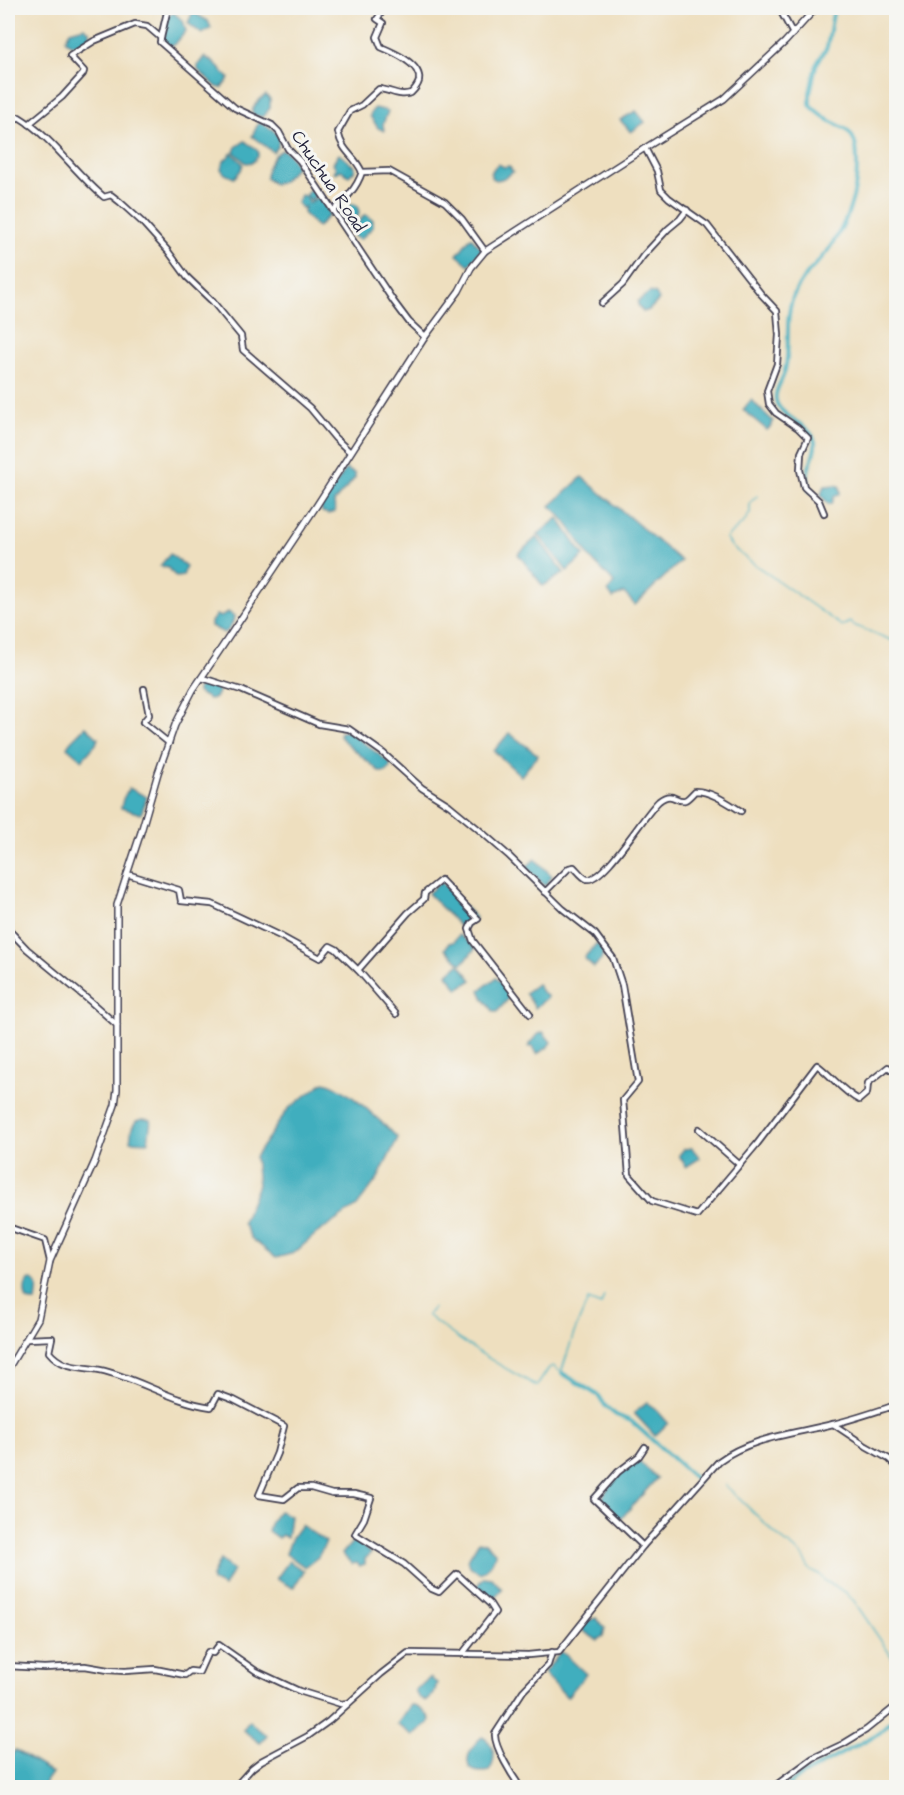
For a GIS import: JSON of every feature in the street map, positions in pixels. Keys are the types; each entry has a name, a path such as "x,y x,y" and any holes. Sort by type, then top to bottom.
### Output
{"main road":[{"path":"8,1369 38,1319 50,1261 95,1161 115,1105 117,1090 117,905 175,725 193,690 325,494 425,337 485,251 645,147 724,99 793,34 816,8"}],"street":[{"path":"29,124 62,97 83,75 82,68 70,56 94,41 135,24 147,26 161,38 168,8"},
{"path":"333,211 347,198 362,172 358,163 341,145 338,132 350,111 362,105 379,89 389,90 403,96 411,93 419,81 419,73 407,60 381,47 377,37 383,23 377,19 385,8"},
{"path":"779,8 793,34"},
{"name":"Chuchua Road","path":"161,38 160,42 235,108 266,122 279,132 288,149 300,161 404,315 425,337"},
{"path":"8,132 18,117 29,124 57,149 92,187 104,197 111,195 142,222 187,277 213,302 241,336 243,350 310,408 350,452"},
{"path":"645,147 657,171 661,190 707,225 760,294 777,311 779,335 777,364 766,391 769,404 776,413 808,438 801,453 800,470 804,487 819,501 824,513"},
{"path":"362,172 389,171 445,202 462,219 485,251"},
{"path":"602,303 622,284 643,256 687,210"},
{"path":"202,678 241,690 319,724 349,729 383,753 422,788 477,828 545,892 595,934 613,958 622,985 638,1082 623,1100 628,1175 652,1201 697,1215 740,1165 817,1065 828,1073 842,1090 859,1100 867,1093 868,1083 880,1071 888,1067 897,1073"},
{"path":"144,689 149,715 143,722 169,743"},
{"path":"545,892 568,868 574,867 586,879 595,876 617,857 649,812 667,796 685,800 695,791 700,791 741,811"},
{"path":"127,874 179,890 181,901 212,904 320,958 330,946 336,948 358,969 396,1014"},
{"path":"358,969 408,913 424,899 425,892 441,880 478,919 469,929 473,941 530,1014"},
{"path":"8,929 27,949 117,1025"},
{"path":"699,1129 740,1165"},
{"path":"8,1227 45,1240 50,1261"},
{"path":"27,1339 52,1338 49,1352 60,1363 102,1371 201,1406 211,1407 218,1394 284,1426 277,1453 259,1495 284,1499 298,1488 311,1488 332,1494 354,1494 371,1498 364,1519 355,1534 404,1564 432,1589 439,1592 458,1574 490,1604 495,1612 463,1653"},
{"path":"234,1788 261,1761 308,1736 329,1721 408,1653 528,1655 558,1652 643,1546 710,1469 732,1451 753,1443 833,1424 897,1405"},
{"path":"833,1424 897,1466"},
{"path":"643,1546 594,1499 618,1472 639,1456 645,1447"},
{"path":"8,1666 44,1668 86,1666 125,1671 155,1669 185,1675 190,1671 199,1672 208,1652 213,1653 219,1645 256,1671 299,1691 341,1704 349,1703"},
{"path":"521,1788 497,1749 495,1734 523,1691 550,1661 552,1652"},
{"path":"772,1788 813,1758 866,1730 897,1706"}],"water":[{"path":"174,13 183,21 186,31 170,47 164,41 163,35 169,15"},
{"path":"194,13 208,21 211,28 202,34 188,23"},
{"path":"84,27 89,31 90,36 85,42 75,45 65,40 70,31"},
{"path":"204,57 212,61 229,78 221,88 198,70 198,65"},
{"path":"266,95 270,99 270,108 263,117 254,115 252,112 255,104"},
{"path":"375,108 388,111 383,124 384,131 378,128 370,116"},
{"path":"636,111 645,122 631,132 620,120"},
{"path":"261,123 273,130 279,137 278,146 273,152 252,136 258,124"},
{"path":"245,141 258,151 258,156 253,162 246,163 234,152 236,147"},
{"path":"282,150 289,155 296,167 282,182 274,184 266,178 267,170 273,158"},
{"path":"232,153 243,164 234,178 225,174 221,169 224,161"},
{"path":"339,154 355,167 349,176 341,170 334,172 336,168 333,163"},
{"path":"498,164 504,167 509,166 513,172 507,177 493,179 491,173"},
{"path":"311,189 314,189 317,194 311,200 307,197 309,203 319,197 330,214 317,227 303,213 305,207 302,208 297,203 301,195 306,196"},
{"path":"350,204 358,206 359,214 353,224 348,225 341,218"},
{"path":"364,215 373,220 373,227 359,239 352,231"},
{"path":"471,237 482,249 469,265 457,255"},
{"path":"650,292 656,294 659,300 649,310 643,312 638,301"},
{"path":"751,400 773,421 767,430 743,410"},
{"path":"346,469 355,474 355,478 334,502 335,512 328,514 322,512 322,505"},
{"path":"582,477 681,561 635,605 624,593 613,598 608,591 614,583 588,555 566,523 550,506"},
{"path":"836,485 840,487 840,494 834,497 832,504 828,504 821,495 823,488"},
{"path":"558,518 584,556 567,571 538,534"},
{"path":"537,537 564,573 543,586 518,554"},
{"path":"170,554 186,566 183,576 176,577 168,568 160,566"},
{"path":"228,612 234,618 226,632 211,626 216,615 221,617"},
{"path":"203,683 217,689 215,698 209,699 198,693"},
{"path":"85,726 98,738 96,744 82,760 67,747"},
{"path":"348,731 390,763 390,768 386,772 380,772 345,742 339,735 340,732"},
{"path":"509,733 538,755 521,776 494,751"},
{"path":"129,788 147,797 141,814 121,808"},
{"path":"535,859 552,876 545,886 526,867"},
{"path":"441,882 476,918 462,929 428,893"},
{"path":"459,935 475,949 462,964 445,949"},
{"path":"596,944 604,949 601,960 594,967 584,958"},
{"path":"459,964 472,980 458,989 447,974"},
{"path":"496,978 508,990 509,998 497,1012 494,1012 480,990"},
{"path":"537,984 548,997 535,1008 525,993"},
{"path":"543,1032 551,1042 547,1048 537,1054 533,1046 529,1047 529,1044"},
{"path":"324,1082 353,1097 398,1138 378,1178 357,1206 316,1234 294,1253 276,1258 251,1238 243,1223 258,1185 255,1157 288,1109"},
{"path":"151,1120 148,1142 130,1141 132,1128 136,1121"},
{"path":"692,1148 700,1158 686,1167 679,1155 684,1149"},
{"path":"30,1279 37,1285 36,1302 27,1300 26,1297 26,1286"},
{"path":"647,1403 656,1409 668,1423 655,1436 634,1413"},
{"path":"639,1461 657,1478 620,1520 601,1503 610,1485"},
{"path":"279,1511 290,1516 287,1538 282,1535 278,1538 268,1531 271,1521"},
{"path":"301,1525 326,1542 318,1557 305,1567 286,1554 292,1537"},
{"path":"354,1540 371,1553 365,1559 365,1564 359,1566 356,1563 352,1564 342,1554"},
{"path":"479,1541 495,1552 490,1565 479,1573 470,1566 468,1559"},
{"path":"220,1560 233,1570 224,1587 212,1581"},
{"path":"289,1561 304,1571 293,1588 276,1579"},
{"path":"484,1577 492,1578 502,1589 491,1601 476,1587"},
{"path":"596,1618 605,1628 603,1636 597,1640 583,1631 581,1627 585,1622"},
{"path":"561,1652 586,1674 567,1697 544,1673"},
{"path":"430,1678 437,1683 434,1694 426,1701 418,1697 415,1690"},
{"path":"411,1705 422,1709 430,1719 429,1723 413,1735 397,1724"},
{"path":"249,1721 267,1736 260,1743 243,1730"},
{"path":"482,1737 490,1743 494,1757 489,1771 479,1772 469,1766 468,1761 476,1742"},
{"path":"15,1750 52,1773 42,1787 25,1787 8,1776 8,1760"}],"waterway":[{"path":"810,491 808,475 815,448 813,436 781,409 777,404 776,395 787,361 789,315 793,297 800,284 828,250 840,231 855,188 857,156 853,138 847,130 825,118 810,105 816,65 827,47 834,8"},
{"path":"757,496 750,503 750,513 744,522 726,538 732,547 842,626 850,622 896,642"},
{"path":"564,1376 562,1370 588,1300 601,1305 604,1296"},
{"path":"433,1308 427,1315 453,1335 537,1386 549,1368 553,1366 562,1373"},
{"path":"562,1373 599,1396 606,1407 616,1415 631,1421 698,1481"},
{"path":"725,1485 779,1537 801,1554 810,1570 845,1592 854,1601 896,1663"},
{"path":"784,1788 799,1777 879,1733 896,1717"}]}
